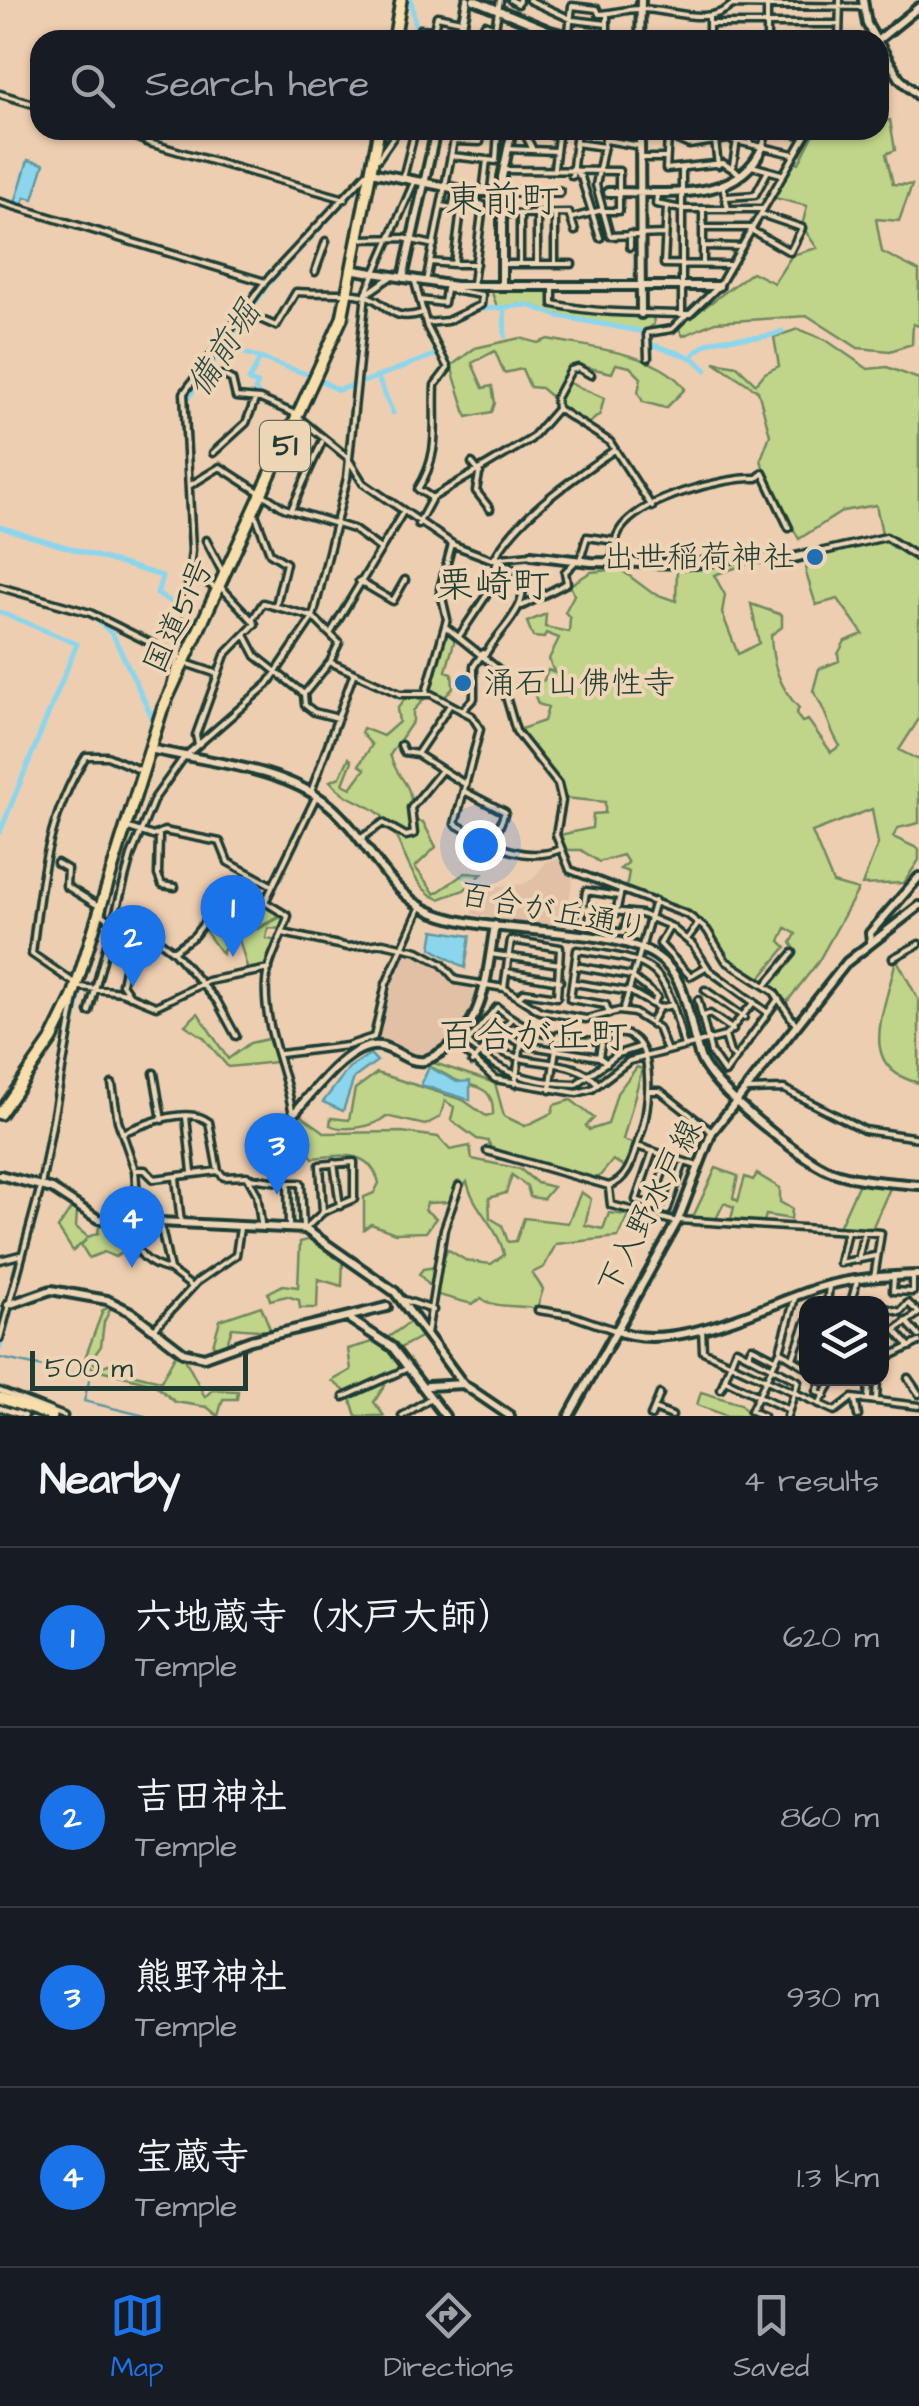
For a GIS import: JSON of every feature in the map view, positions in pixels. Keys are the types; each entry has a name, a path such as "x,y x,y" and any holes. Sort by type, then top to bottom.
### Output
{"highway":[{"path":"396,30 401,0"},
{"name":"国道51号","path":"0,1114 52,1039 75,991 128,828 148,748 182,659 298,418 348,295 377,140"},
{"path":"0,1400 41,1416"},
{"path":"0,1400 52,1416"}],"street":[{"path":"461,30 470,0 548,30"},
{"path":"494,28 500,0"},
{"path":"511,0 518,4 519,0"},
{"path":"529,0 570,19 607,24"},
{"path":"839,30 840,0"},
{"path":"569,30 572,6 607,14 641,4 709,16 733,3 767,2 838,7 863,4 874,30"},
{"path":"767,2 767,30"},
{"path":"640,30 641,4"},
{"path":"889,32 919,7"},
{"path":"607,14 607,30"},
{"path":"434,30 437,16 463,21"},
{"path":"709,16 709,30"},
{"path":"482,30 482,24 499,30"},
{"path":"709,24 839,24"},
{"path":"889,60 900,79 919,96"},
{"path":"0,94 30,103"},
{"path":"142,140 345,199"},
{"path":"182,659 191,575 190,485 183,396 265,282 372,169 391,140"},
{"path":"403,178 412,140"},
{"path":"403,278 434,140"},
{"path":"426,282 454,141 480,140"},
{"path":"452,156 496,161 497,140"},
{"path":"502,286 503,170 509,140"},
{"path":"528,140 532,148"},
{"path":"554,168 558,140"},
{"path":"572,176 576,140"},
{"path":"640,146 605,140 596,185 610,236 664,234"},
{"path":"640,140 641,314"},
{"path":"668,140 666,169 733,166 742,176"},
{"path":"677,140 736,140 793,154"},
{"path":"733,166 736,140"},
{"path":"608,192 722,186 752,166 764,140"},
{"path":"648,358 647,332 672,329 719,286 802,140"},
{"path":"715,141 718,165"},
{"path":"576,143 604,147"},
{"path":"506,149 556,150"},
{"path":"640,158 666,158"},
{"path":"483,193 487,160"},
{"path":"752,166 781,174"},
{"path":"572,168 581,177 600,238"},
{"path":"372,169 483,193 559,192"},
{"path":"682,169 685,314"},
{"path":"503,170 619,171 619,211 572,218"},
{"path":"727,197 755,195 768,171"},
{"path":"89,1012 139,832 154,799 184,757 278,673 313,617 349,460 366,294 415,180"},
{"path":"722,186 728,210"},
{"path":"657,191 656,204 682,209 761,211 802,228 790,252 752,229 703,228"},
{"path":"452,208 454,196 484,206 473,286"},
{"path":"0,202 265,282"},
{"path":"442,206 461,210 454,264"},
{"path":"667,206 664,264 729,264"},
{"path":"702,264 703,210"},
{"path":"502,214 569,213 575,231"},
{"path":"520,214 520,264"},
{"path":"537,214 537,264"},
{"path":"554,264 555,214"},
{"path":"630,234 630,247"},
{"path":"360,240 412,240 434,245"},
{"path":"315,272 326,241"},
{"path":"702,246 741,247"},
{"path":"430,262 476,264"},
{"path":"502,264 572,264"},
{"path":"354,270 473,286 719,286"},
{"path":"245,313 276,326 296,292 366,294 392,276"},
{"path":"415,280 422,313 448,368 434,385 438,426 428,474 418,489 432,498"},
{"path":"553,286 553,304 641,314 685,314"},
{"path":"418,300 444,303 446,290 482,295 481,305 447,320 426,323"},
{"path":"366,294 390,313 422,313"},
{"path":"224,323 235,326"},
{"path":"591,374 578,368 571,370 556,398 558,409 608,441 652,507"},
{"path":"197,381 223,375 232,380 236,398 256,398 298,418 349,460 363,483 418,524 452,544 514,567 523,580 521,606"},
{"path":"213,453 246,423 256,398"},
{"path":"418,524 432,498 480,473 531,438 558,409"},
{"path":"291,510 322,441"},
{"path":"460,634 490,590 496,560 507,540 549,500 614,450"},
{"path":"472,463 480,473"},
{"path":"190,485 220,467 291,510 353,528 378,548"},
{"path":"612,561 615,541 629,519 693,487 757,478 763,472 790,528"},
{"path":"480,473 476,492 490,508"},
{"path":"330,634 403,512"},
{"path":"254,513 270,553 286,563 276,605"},
{"path":"462,711 473,700 474,666 521,606 567,583 565,572 578,560 586,537 615,541"},
{"path":"496,560 530,555 694,564 744,556 786,560 886,537 919,558"},
{"path":"206,540 226,574"},
{"path":"426,693 446,627 440,589 452,544"},
{"path":"191,575 219,588 256,624 225,655 196,735 198,744"},
{"path":"359,581 393,601 404,580"},
{"path":"0,587 90,613 218,674"},
{"path":"252,620 262,603 276,605 313,617 339,643 330,662 304,694"},
{"path":"446,627 484,654 502,675 516,732 562,792 556,835 570,870 620,894"},
{"path":"245,635 256,656 304,694 306,705 314,712 338,718"},
{"path":"330,662 400,694 426,693 476,719 480,729 454,822 493,843 532,856 561,849"},
{"path":"265,902 314,794 352,674"},
{"path":"417,754 450,705"},
{"path":"401,745 404,752 417,754 505,812 493,843"},
{"name":"百合が丘通り","path":"148,748 276,778 314,794 360,839 401,890 421,906 448,918 640,948 661,959 676,975 708,1072 738,1100 803,1157 825,1169 854,1178 919,1186"},
{"path":"0,1338 42,1186 53,1094 76,1006 75,991 32,954 42,870 55,818 86,756 107,756 142,771"},
{"path":"360,839 384,823 404,835 414,834 411,808 442,770"},
{"path":"128,828 160,836"},
{"path":"175,887 164,886 158,875 160,836 164,831 220,842 228,862 270,885"},
{"path":"57,864 66,869 66,886 132,936"},
{"path":"870,941 870,933 919,877"},
{"path":"907,887 919,891"},
{"path":"629,914 623,932 581,926 586,891 655,900 680,909 699,922 726,961 779,997 796,1025"},
{"path":"616,914 620,894"},
{"path":"623,1011 655,900"},
{"path":"173,951 194,936 212,914 265,902 288,916 270,969 270,1030 280,1054 293,1111"},
{"path":"280,1054 348,1046 373,1038 386,984 421,906"},
{"name":"下入野水戸線","path":"569,1416 677,1221 712,1132 840,970 870,941 919,906"},
{"path":"584,908 650,917 670,926 686,939 706,966 768,1013"},
{"path":"686,939 699,922"},
{"path":"293,1111 334,1068 362,1048 382,1046 421,1062 453,1040 479,1014 495,925"},
{"path":"670,926 660,944 690,976 706,966"},
{"path":"132,936 146,932 173,951 217,1001 236,1036"},
{"path":"283,933 348,948 378,942 402,947 434,958 456,980 504,988 540,1011 586,1018 623,1011 650,1022 663,1035 667,1050"},
{"path":"130,998 122,984 132,936"},
{"path":"504,988 512,940 560,948 562,965 557,997 524,992 518,997"},
{"path":"893,958 919,944"},
{"path":"609,1014 606,1005 570,999 577,950 636,960 660,976 674,1004 684,1046"},
{"path":"765,986 793,953"},
{"path":"490,954 562,965"},
{"path":"574,966 631,976 657,997 653,1004"},
{"path":"75,991 94,988 121,992 162,1006 199,984 270,969"},
{"path":"506,972 560,980"},
{"path":"572,983 626,991 659,1008"},
{"path":"706,990 744,1017"},
{"path":"698,1000 708,1040 724,1073 779,997"},
{"path":"453,1040 489,1076 577,1094 624,1064 725,1036 754,1002"},
{"path":"650,1022 659,1008 674,1004"},
{"path":"609,1186 626,1174 651,1092 640,1047 624,1034 602,1039 530,1030 497,1008 468,1042 480,1056 516,1075 573,1084 640,1047"},
{"path":"702,1016 710,1014 733,1030"},
{"path":"472,1062 511,1019"},
{"path":"500,1032 521,1044 599,1057 606,1063"},
{"path":"550,1090 558,1036"},
{"path":"725,1036 730,1053 736,1058"},
{"path":"599,1057 602,1039"},
{"path":"490,1044 519,1060 584,1070 598,1084"},
{"path":"515,1084 521,1044"},
{"path":"154,1073 162,1120"},
{"path":"112,1084 122,1133 136,1170 137,1222 133,1234 142,1258 150,1266 170,1270 192,1286"},
{"path":"746,1090 784,1090 864,1130 919,1138"},
{"path":"651,1092 660,1092 712,1132"},
{"path":"186,1117 192,1173"},
{"path":"122,1133 162,1120 208,1120 218,1172 224,1177 301,1183 304,1228"},
{"path":"637,1146 697,1166"},
{"path":"486,1151 609,1186"},
{"path":"653,1152 636,1200 667,1211 684,1162"},
{"path":"648,1215 668,1157"},
{"path":"334,1163 340,1206"},
{"path":"304,1228 323,1212 354,1199 355,1163 320,1165 323,1212"},
{"path":"136,1170 145,1170 154,1179 218,1172"},
{"path":"0,1175 42,1186 92,1217 304,1228 404,1301 433,1310"},
{"path":"176,1178 181,1223"},
{"path":"250,1178 257,1194 261,1223"},
{"path":"288,1184 289,1225"},
{"path":"426,1334 444,1230 459,1186"},
{"path":"609,1186 611,1205 677,1221 881,1233 874,1278"},
{"path":"160,1223 170,1270"},
{"path":"154,1329 192,1286 236,1255 240,1223"},
{"path":"847,1231 840,1263 876,1256"},
{"path":"858,1260 864,1232"},
{"path":"0,1260 21,1256"},
{"path":"538,1310 571,1315 648,1338 702,1326 830,1286 874,1278 894,1276 916,1276 917,1294 894,1291 894,1276"},
{"path":"853,1296 857,1281"},
{"path":"828,1296 830,1286"},
{"path":"10,1304 41,1292 60,1291 112,1302 182,1352 204,1358 251,1340 350,1320 404,1301"},
{"path":"811,1296 812,1291"},
{"path":"763,1416 752,1410 777,1360 795,1298"},
{"path":"404,1301 463,1384 510,1416"},
{"path":"889,1309 900,1312 908,1303 918,1312 895,1330 910,1347"},
{"path":"792,1318 799,1320"},
{"path":"350,1320 381,1336 406,1369 426,1386 445,1416"},
{"path":"889,1357 919,1339 906,1320"},
{"path":"702,1326 703,1351 835,1414 849,1399 919,1406"},
{"path":"793,1358 799,1341"},
{"path":"748,1355 752,1347 777,1360"},
{"path":"721,1389 724,1379 730,1363 736,1349 798,1381 788,1413 724,1379"},
{"path":"780,1351 799,1362"},
{"path":"344,1397 406,1369"},
{"path":"908,1378 919,1394 908,1403"},
{"path":"868,1399 869,1381 877,1381 876,1400"},
{"path":"426,1386 463,1384"},
{"path":"819,1386 817,1391 824,1394"},
{"path":"819,1404 829,1386"},
{"path":"651,1416 660,1394"},
{"path":"402,1416 434,1397"},
{"path":"855,1399 858,1416"},
{"path":"0,1400 25,1416"},
{"path":"0,1400 64,1416"},
{"path":"654,1409 672,1416"}],"shaded area":[{"path":"558,859 573,879 567,913 559,931 472,914 475,895 483,887 523,884 534,878 546,862"},
{"path":"403,949 444,967 455,981 482,988 474,1017 433,1053 422,1056 377,1039"}],"green space":[{"path":"889,120 895,150 886,154 893,184 912,185 899,221 876,219 882,252 919,271 919,326 913,324 912,344 890,351 858,348 808,316 715,322 683,336 678,327 752,272 774,283 792,255 817,248 802,226 807,206 771,197 790,162 799,163 811,140 889,140"},
{"path":"550,289 551,305 653,316 654,324 645,332 555,314 528,304 497,307 491,290"},
{"path":"798,329 826,340 868,369 887,367 919,379 919,719 899,750 919,760 919,823 898,828 893,837 919,849 919,860 904,883 862,885 878,844 872,809 812,832 833,883 858,890 818,962 787,1002 769,985 797,952 791,943 796,934 786,928 780,941 786,947 759,979 729,960 704,923 683,908 626,888 629,872 620,869 628,863 623,855 599,862 581,850 564,850 560,835 592,828 593,814 605,813 605,802 564,798 556,775 518,730 544,721 548,707 538,704 532,688 544,680 548,670 554,672 549,659 559,638 546,633 544,638 533,637 527,622 546,614 545,627 569,632 570,618 565,612 574,595 570,585 591,572 620,569 652,593 676,601 677,570 749,560 753,562 714,575 725,595 722,613 738,654 759,643 751,604 782,615 782,627 771,635 782,683 799,708 796,714 802,722 808,720 831,752 840,746 813,691 819,669 839,661 845,641 863,634 838,599 816,605 806,573 807,557 883,538 876,505 843,511 799,539 766,480 761,459 770,435 758,391 714,362 737,366 756,384 765,373 779,366 774,337"},
{"path":"520,338 538,343 548,339 623,354 659,367 685,389 666,408 643,402 638,392 641,378 630,367 616,364 612,373 576,365 565,381 604,398 600,414 586,426 541,388 530,387 522,369 504,373 495,351 472,363 483,388 492,386 492,412 467,417 451,366 475,348"},
{"path":"446,629 456,635 446,671 452,673 453,688 443,699 428,691"},
{"path":"427,696 413,711 413,721 390,755 408,789 411,820 423,822 436,847 415,867 435,894 465,873 482,874 464,890 439,899 421,886 381,815 344,794 330,781 340,777 349,758 352,761 343,784 351,788 365,769 359,765 372,745 361,733 363,728 383,736 399,722 397,709 405,699"},
{"path":"265,904 284,914 259,927 232,927 228,915 230,928 258,929 283,916 287,920 283,929 268,928 266,938 278,942 267,970 248,971 239,939 226,945 222,954 206,932 212,915"},
{"path":"896,958 919,1001 919,1083 898,1075 886,1063 880,1049 882,1014"},
{"path":"198,1013 228,1059 250,1043 268,1039 277,1062 228,1067 203,1037 185,1025"},
{"path":"431,1062 495,1083 504,1116 525,1126 552,1113 554,1105 571,1100 594,1118 586,1126 589,1130 608,1124 617,1093 637,1067 642,1069 623,1140 632,1143 625,1167 613,1160 599,1177 586,1180 492,1149 488,1141 477,1139 451,1120 454,1107 445,1101 440,1117 425,1125 386,1116 359,1127 330,1125 331,1118 349,1120 355,1089 377,1073 463,1100 486,1116 493,1114 487,1093 428,1066"},
{"path":"299,1114 326,1133 402,1132 438,1137 450,1150 470,1146 472,1159 520,1169 537,1183 553,1187 543,1199 530,1197 527,1186 512,1175 506,1193 489,1198 490,1218 502,1225 508,1242 516,1241 524,1218 568,1223 581,1192 591,1199 585,1225 603,1229 609,1213 628,1215 618,1237 556,1244 544,1267 532,1273 543,1289 537,1309 481,1299 472,1304 438,1295 419,1274 423,1269 442,1266 447,1249 467,1261 491,1264 504,1255 467,1182 450,1202 427,1203 425,1210 436,1218 426,1232 395,1233 371,1224 364,1229 364,1197 374,1193 379,1183 375,1172 362,1159 313,1158 301,1143 284,1135"},
{"path":"716,1168 738,1176 733,1198 738,1201 745,1177 753,1180 757,1174 780,1188 780,1202 792,1209 791,1219 766,1215 763,1225 730,1223 734,1207 724,1203 715,1221 692,1219"},
{"path":"860,1181 890,1188 871,1231 839,1227"},
{"path":"72,1207 77,1211 76,1227 88,1237 98,1233 100,1221 132,1223 140,1256 132,1259 126,1251 115,1257 104,1252 89,1258 81,1245 87,1239 73,1251 58,1228"},
{"path":"315,1238 343,1257 342,1286 318,1279 317,1308 300,1308 299,1300 287,1296 270,1300 268,1293 283,1285 298,1287 300,1242"},
{"path":"112,1306 104,1322 101,1346 91,1360 99,1367 119,1361 135,1375 161,1381 176,1354 185,1359 205,1397 212,1390 238,1391 237,1399 223,1399 218,1416 207,1407 175,1402 154,1384 92,1368 85,1358 103,1310"},
{"path":"261,1306 271,1331 232,1328 225,1349 213,1345 220,1320"},
{"path":"414,1319 424,1335 393,1352 404,1369 381,1379 385,1385 374,1402 384,1416 356,1416 349,1394 332,1381 351,1370 348,1349 387,1338"},
{"path":"701,1392 741,1404 750,1416 727,1416 697,1405"}],"water":[{"path":"28,160 44,164 33,199 25,197 23,205 15,203"},
{"path":"434,930 470,936 465,968 431,948"},
{"path":"370,1054 377,1061 354,1078 343,1111 323,1102 349,1068"},
{"path":"429,1067 457,1082 470,1081 470,1100 421,1085"}],"waterway":[{"name":"備前堀","path":"411,0 416,30"},
{"name":"備前堀","path":"385,154 394,140"},
{"name":"備前堀","path":"186,401 268,284 368,176"},
{"path":"473,310 528,305 558,316 645,332 646,357"},
{"path":"504,308 505,336"},
{"path":"429,326 464,315"},
{"path":"358,384 437,354 426,329"},
{"path":"691,358 711,342 782,331"},
{"path":"225,344 247,354"},
{"path":"650,344 693,358 706,370"},
{"path":"249,354 312,376"},
{"path":"260,358 249,381 258,384 255,390 261,397"},
{"path":"378,378 393,413"},
{"path":"320,380 338,390 355,385"},
{"name":"備前堀","path":"187,417 192,511"},
{"name":"備前堀","path":"179,660 194,546 192,522"},
{"path":"0,527 162,576 157,594 184,609"},
{"path":"0,612 19,620"},
{"path":"94,617 113,635 154,721"},
{"path":"0,832 77,644 20,620"},
{"name":"備前堀","path":"163,719 175,690"},
{"name":"備前堀","path":"81,986 126,841"},
{"name":"備前堀","path":"64,1068 81,989"},
{"name":"備前堀","path":"30,1234 43,1187"},
{"name":"備前堀","path":"0,1348 7,1317"},
{"path":"0,1358 87,1376"},
{"path":"90,1377 84,1401 145,1416"}],"place":[{"name":"出世稲荷神社","path":"815,557"},
{"name":"涌石山佛性寺","path":"463,683"},
{"name":"六地蔵寺（水戸大師）","path":"233,957"},
{"name":"吉田神社","path":"133,987"},
{"name":"熊野神社","path":"277,1195"},
{"name":"宝蔵寺","path":"132,1268"}],"district":[{"name":"東前町","path":"502,201"},
{"name":"栗崎町","path":"493,586"},
{"name":"百合が丘町","path":"533,1037"}]}
